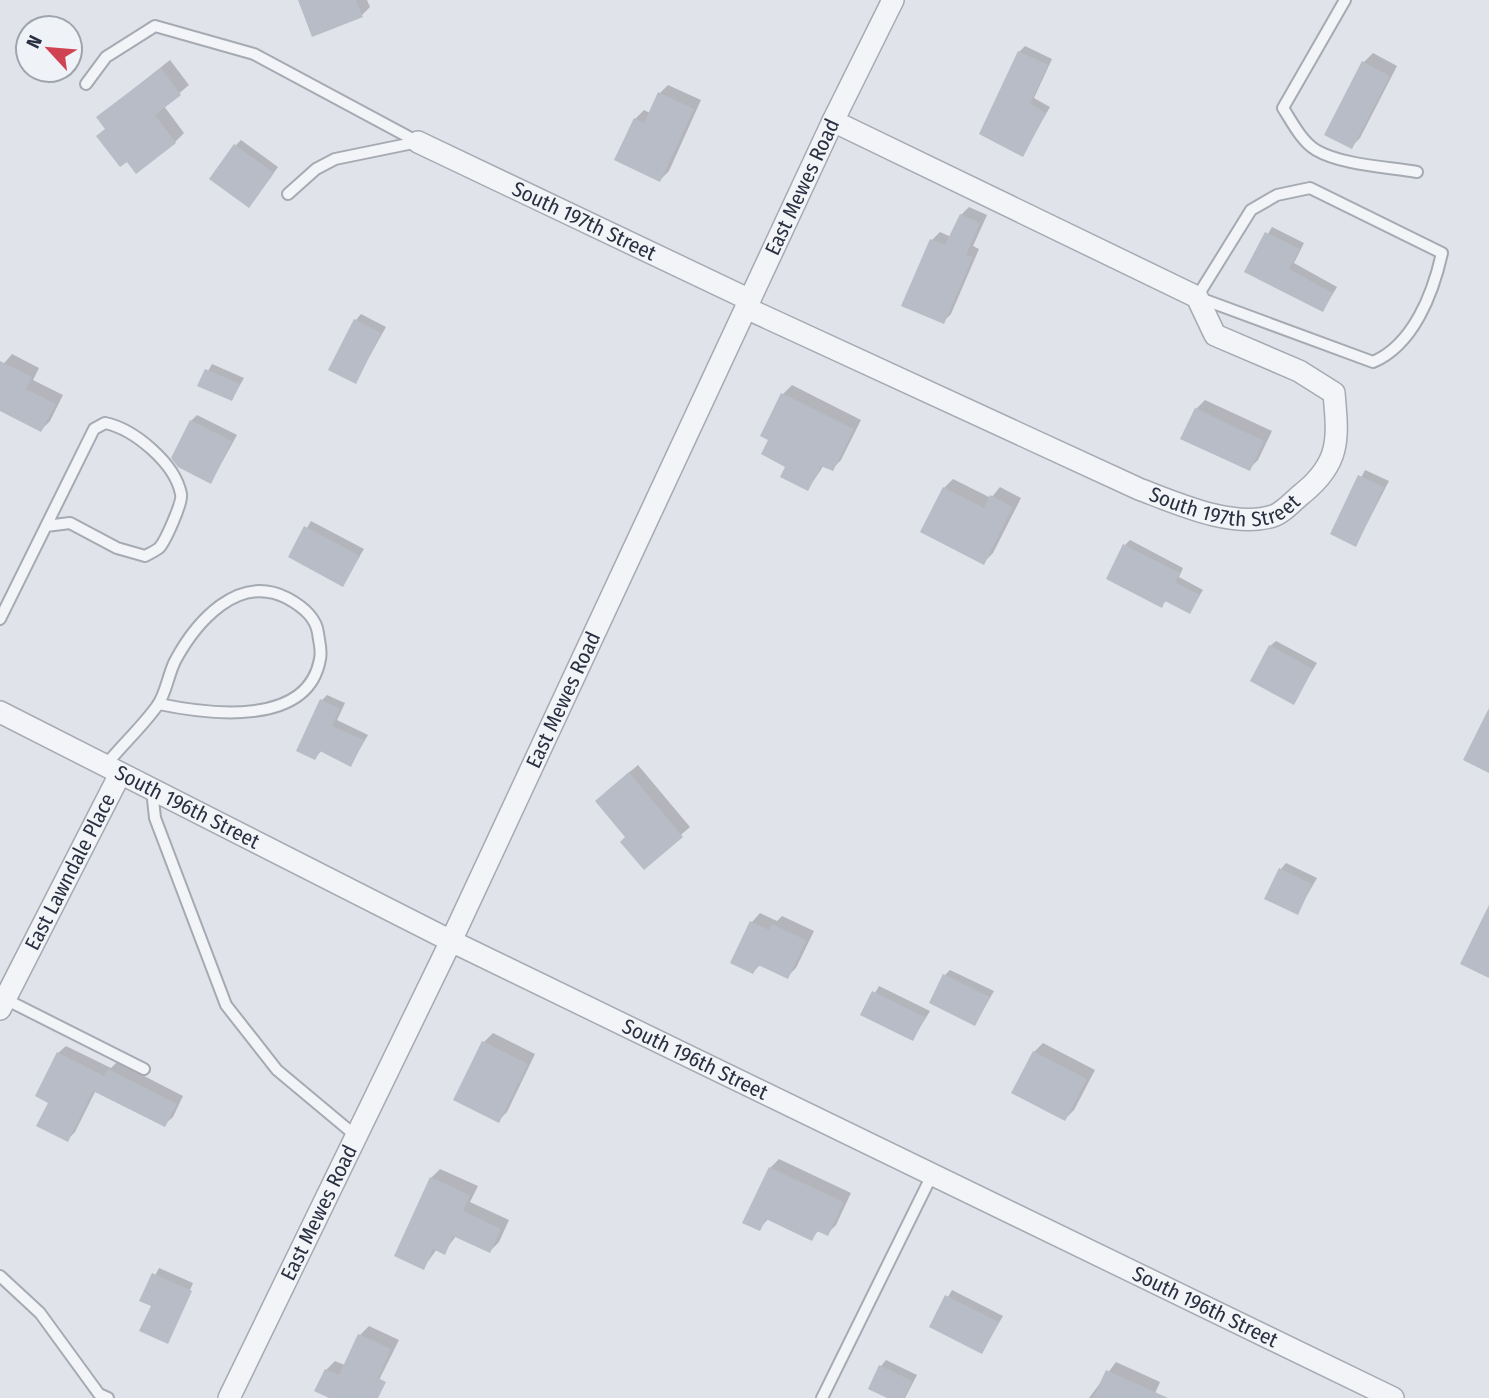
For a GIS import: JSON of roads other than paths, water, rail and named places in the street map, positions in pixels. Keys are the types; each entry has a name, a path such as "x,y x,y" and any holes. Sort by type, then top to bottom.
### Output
{"street":[{"name":"East Mewes Road","path":"229,1398 451,941 833,121 893,0"},
{"path":"833,121 1197,297"},
{"name":"South 197th Street","path":"418,142 748,304 1139,489 1199,513 1237,518 1274,516 1320,480 1338,440 1334,393 1300,371 1215,335 1197,297"},
{"name":"South 196th Street","path":"0,712 451,941 1393,1398"},
{"name":"East Lawndale Place","path":"2,1004 112,770"}],"lane":[{"path":"1345,0 1283,108 1306,141 1317,151 1351,161 1417,172"},
{"path":"86,84 107,57 155,26 254,54 418,142"},
{"path":"288,194 316,169 335,159 418,142"},
{"path":"1310,188 1441,253 1435,286 1410,330 1391,355 1373,362 1197,297 1251,210 1276,195 1310,188"},
{"path":"0,619 46,526 94,429 105,423 120,426 139,437 168,469 181,494 180,506 161,547 145,556 117,548 70,523 46,526"},
{"path":"112,770 159,704 164,684 191,634 214,611 242,592 259,590 285,597 306,611 317,627 321,658 313,677 294,699 269,710 232,712 193,711 159,704"},
{"path":"152,790 155,818 226,1005 277,1070 356,1136"},
{"path":"2,1004 144,1069"},
{"path":"822,1398 932,1175"},
{"path":"0,1276 40,1314 99,1394 108,1398"}]}
